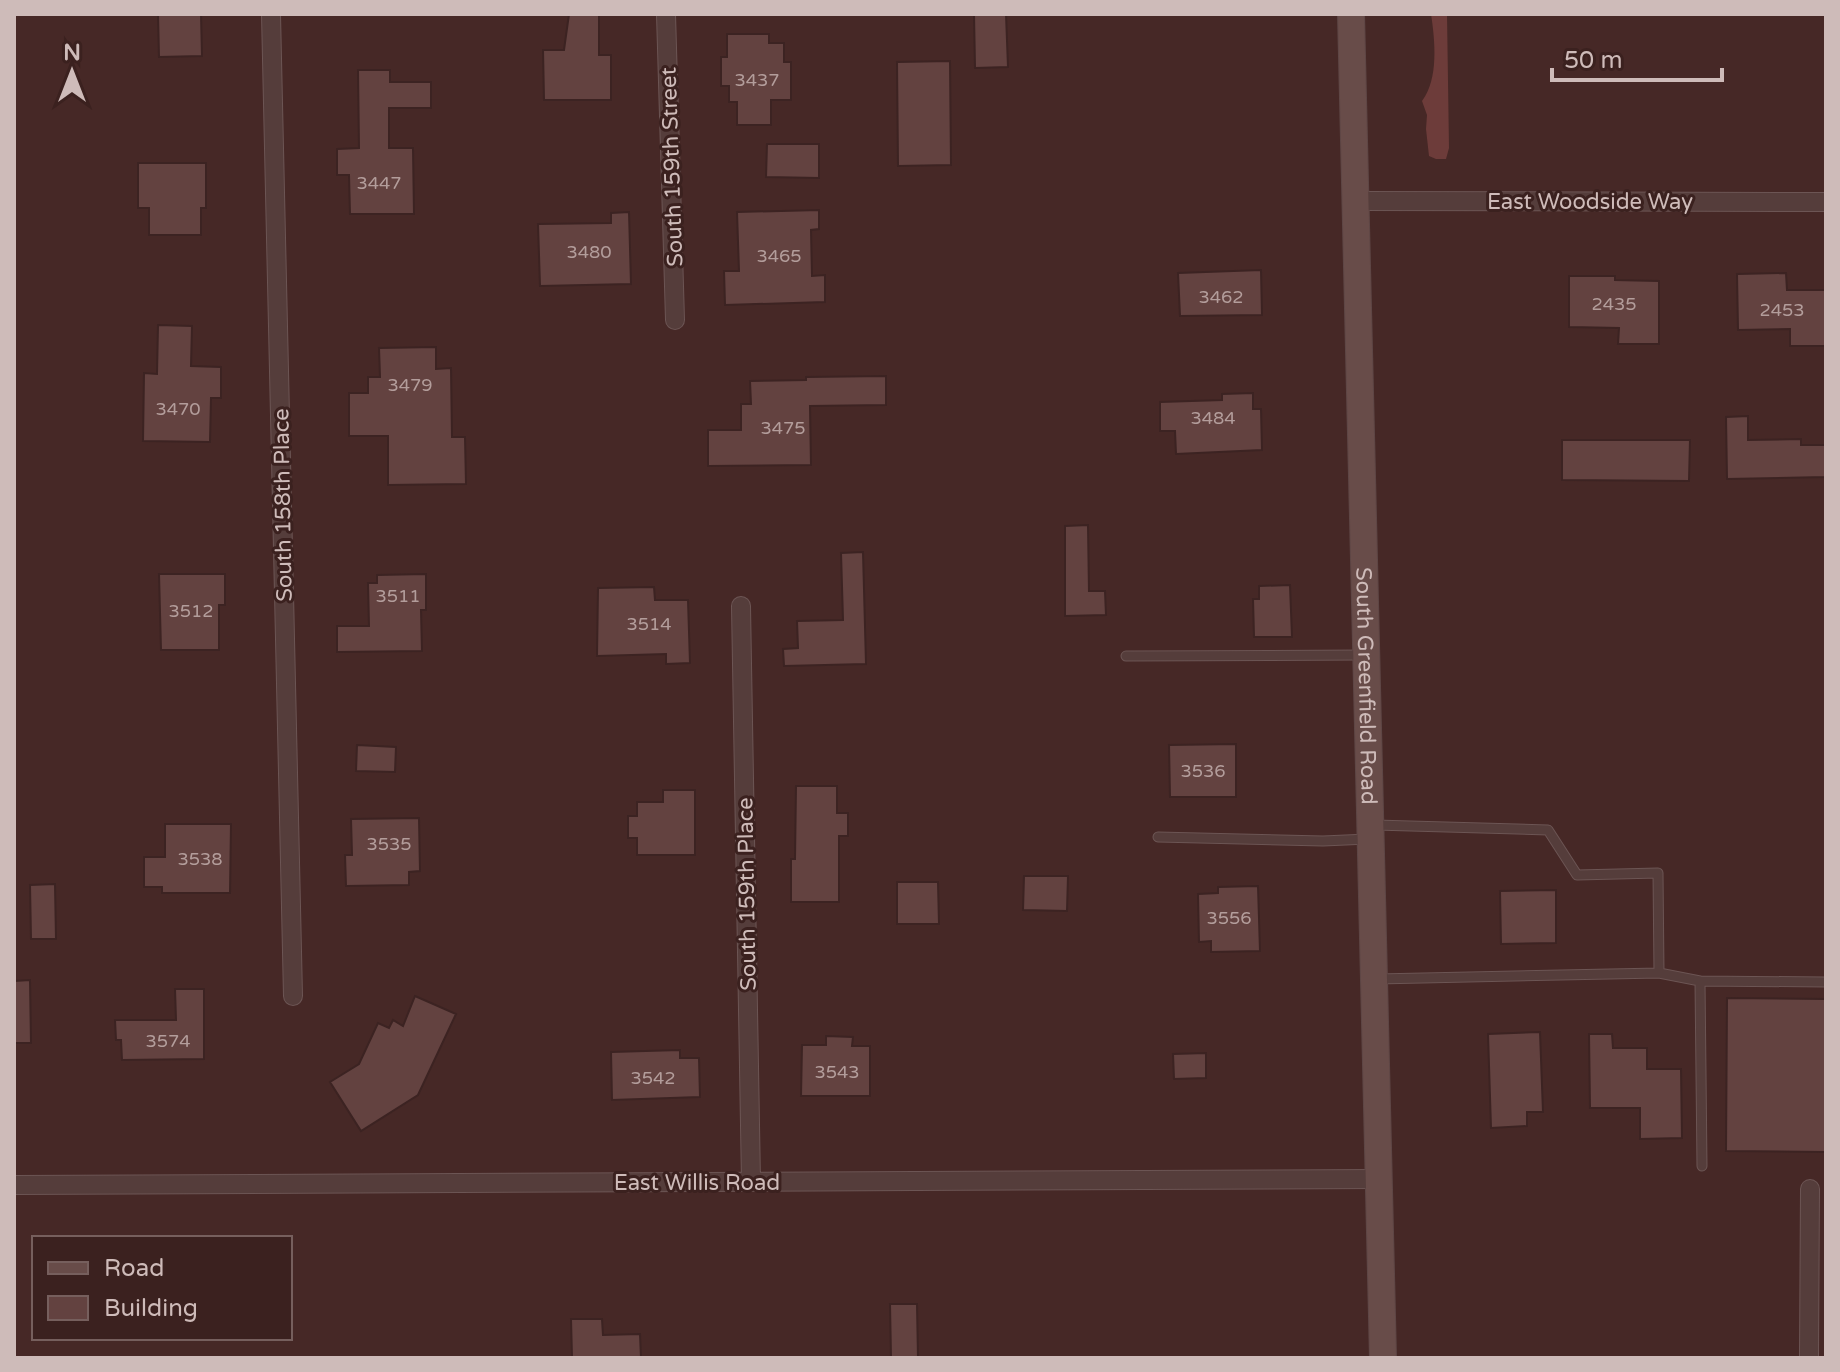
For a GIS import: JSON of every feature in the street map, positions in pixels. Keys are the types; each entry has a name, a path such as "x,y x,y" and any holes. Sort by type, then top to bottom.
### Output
{"main road":[{"name":"South Greenfield Road","path":"1351,14 1383,1358"}],"street":[{"name":"South 158th Place","path":"271,14 293,996"},
{"name":"South 159th Street","path":"666,14 675,320"},
{"name":"East Woodside Way","path":"1355,201 1826,202"},
{"name":"South 159th Place","path":"741,606 751,1182"},
{"name":"East Willis Road","path":"14,1185 1380,1179"},
{"path":"1809,1358 1818,1241 1810,1189"}],"lane":[{"path":"1126,656 1367,655"},
{"path":"1158,837 1323,841 1371,832 1548,830 1577,875 1658,873 1659,973"},
{"path":"1375,979 1659,973 1700,981 1826,982"},
{"path":"1700,981 1702,1166"}],"shaded area":[{"path":"1431,14 1447,14 1449,148 1446,159 1429,156 1427,115 1422,101 1433,71"}],"building":[{"path":"158,14 201,14 202,56 159,57"},
{"path":"569,14 599,14 599,55 611,55 611,100 544,100 543,50 564,50"},
{"path":"974,14 1006,14 1008,67 975,68"},
{"path":"727,34 769,34 769,43 784,43 784,62 791,62 791,100 771,100 771,125 737,125 737,102 729,102 729,86 721,86 721,57 727,57"},
{"path":"950,61 951,165 898,166 897,62"},
{"path":"358,70 390,70 390,82 431,82 431,108 389,108 389,148 413,148 414,214 350,214 349,175 337,175 337,149 359,148"},
{"path":"767,144 819,144 819,178 766,177"},
{"path":"138,163 206,163 206,208 201,208 201,235 149,235 149,208 138,208"},
{"path":"819,210 819,229 811,230 812,276 825,275 825,302 725,305 724,271 739,271 737,212"},
{"path":"629,212 631,284 540,286 538,224 611,223 611,213"},
{"path":"1261,270 1262,315 1180,316 1178,273"},
{"path":"1786,273 1787,290 1826,290 1826,346 1790,346 1790,329 1738,330 1737,274"},
{"path":"1569,276 1615,276 1615,280 1659,281 1659,344 1618,344 1619,328 1569,327"},
{"path":"158,325 192,326 191,366 221,367 221,398 211,398 210,442 143,441 144,373 157,374"},
{"path":"436,347 436,369 451,368 452,437 465,437 466,484 388,485 388,436 349,436 349,393 368,393 368,377 380,377 379,348"},
{"path":"886,376 886,405 810,406 811,465 708,466 708,430 741,430 741,404 751,404 750,381"},
{"path":"1253,393 1253,409 1261,409 1262,450 1176,454 1175,431 1160,431 1160,402 1222,400 1222,394"},
{"path":"1748,416 1748,440 1801,439 1801,445 1826,445 1826,477 1727,479 1726,417"},
{"path":"1562,440 1690,440 1689,481 1562,480"},
{"path":"1088,525 1089,591 1105,591 1106,615 1065,616 1065,526"},
{"path":"863,552 866,664 784,666 783,649 798,648 797,621 843,620 841,553"},
{"path":"159,574 225,574 225,605 219,605 219,650 161,650"},
{"path":"426,574 426,610 421,610 422,651 337,652 337,626 369,626 368,583 377,583 377,575"},
{"path":"1290,585 1292,637 1254,637 1253,599 1259,599 1259,586"},
{"path":"654,587 655,600 688,600 690,663 666,664 666,654 597,656 598,588"},
{"path":"1236,744 1236,797 1170,797 1169,745"},
{"path":"357,745 396,747 395,772 356,771"},
{"path":"796,786 837,786 837,813 848,813 848,836 839,836 839,902 791,902"},
{"path":"663,790 695,790 695,855 637,855 637,838 628,838 628,816 637,816 637,802 663,802"},
{"path":"419,818 420,871 409,872 409,885 346,886 345,855 352,855 351,819"},
{"path":"165,824 231,824 230,893 162,893 162,887 144,887 144,857 165,857"},
{"path":"1024,876 1068,876 1067,911 1023,910"},
{"path":"897,882 938,882 939,924 897,924"},
{"path":"55,884 56,939 31,939 30,885"},
{"path":"1258,886 1260,951 1211,952 1211,941 1199,942 1198,894 1218,893 1218,887"},
{"path":"1556,890 1556,943 1501,944 1500,891"},
{"path":"30,980 31,1043 14,1043 14,981"},
{"path":"175,989 204,989 204,1059 122,1060 121,1040 116,1040 115,1020 176,1020"},
{"path":"415,996 456,1014 418,1095 361,1131 330,1082 359,1064 378,1023 389,1028 393,1020 403,1026"},
{"path":"1727,998 1826,999 1826,1152 1726,1151"},
{"path":"1540,1032 1543,1112 1527,1112 1527,1126 1491,1128 1488,1034"},
{"path":"1589,1034 1612,1034 1613,1048 1647,1048 1647,1069 1681,1069 1682,1138 1640,1139 1640,1108 1590,1108"},
{"path":"826,1036 853,1037 852,1046 870,1046 870,1096 801,1096 802,1045 826,1045"},
{"path":"680,1050 680,1058 699,1058 700,1097 612,1100 611,1052"},
{"path":"1206,1053 1206,1078 1174,1079 1173,1054"},
{"path":"890,1304 917,1304 918,1358 891,1358"},
{"path":"571,1319 602,1319 603,1335 640,1334 641,1358 572,1358"}]}
